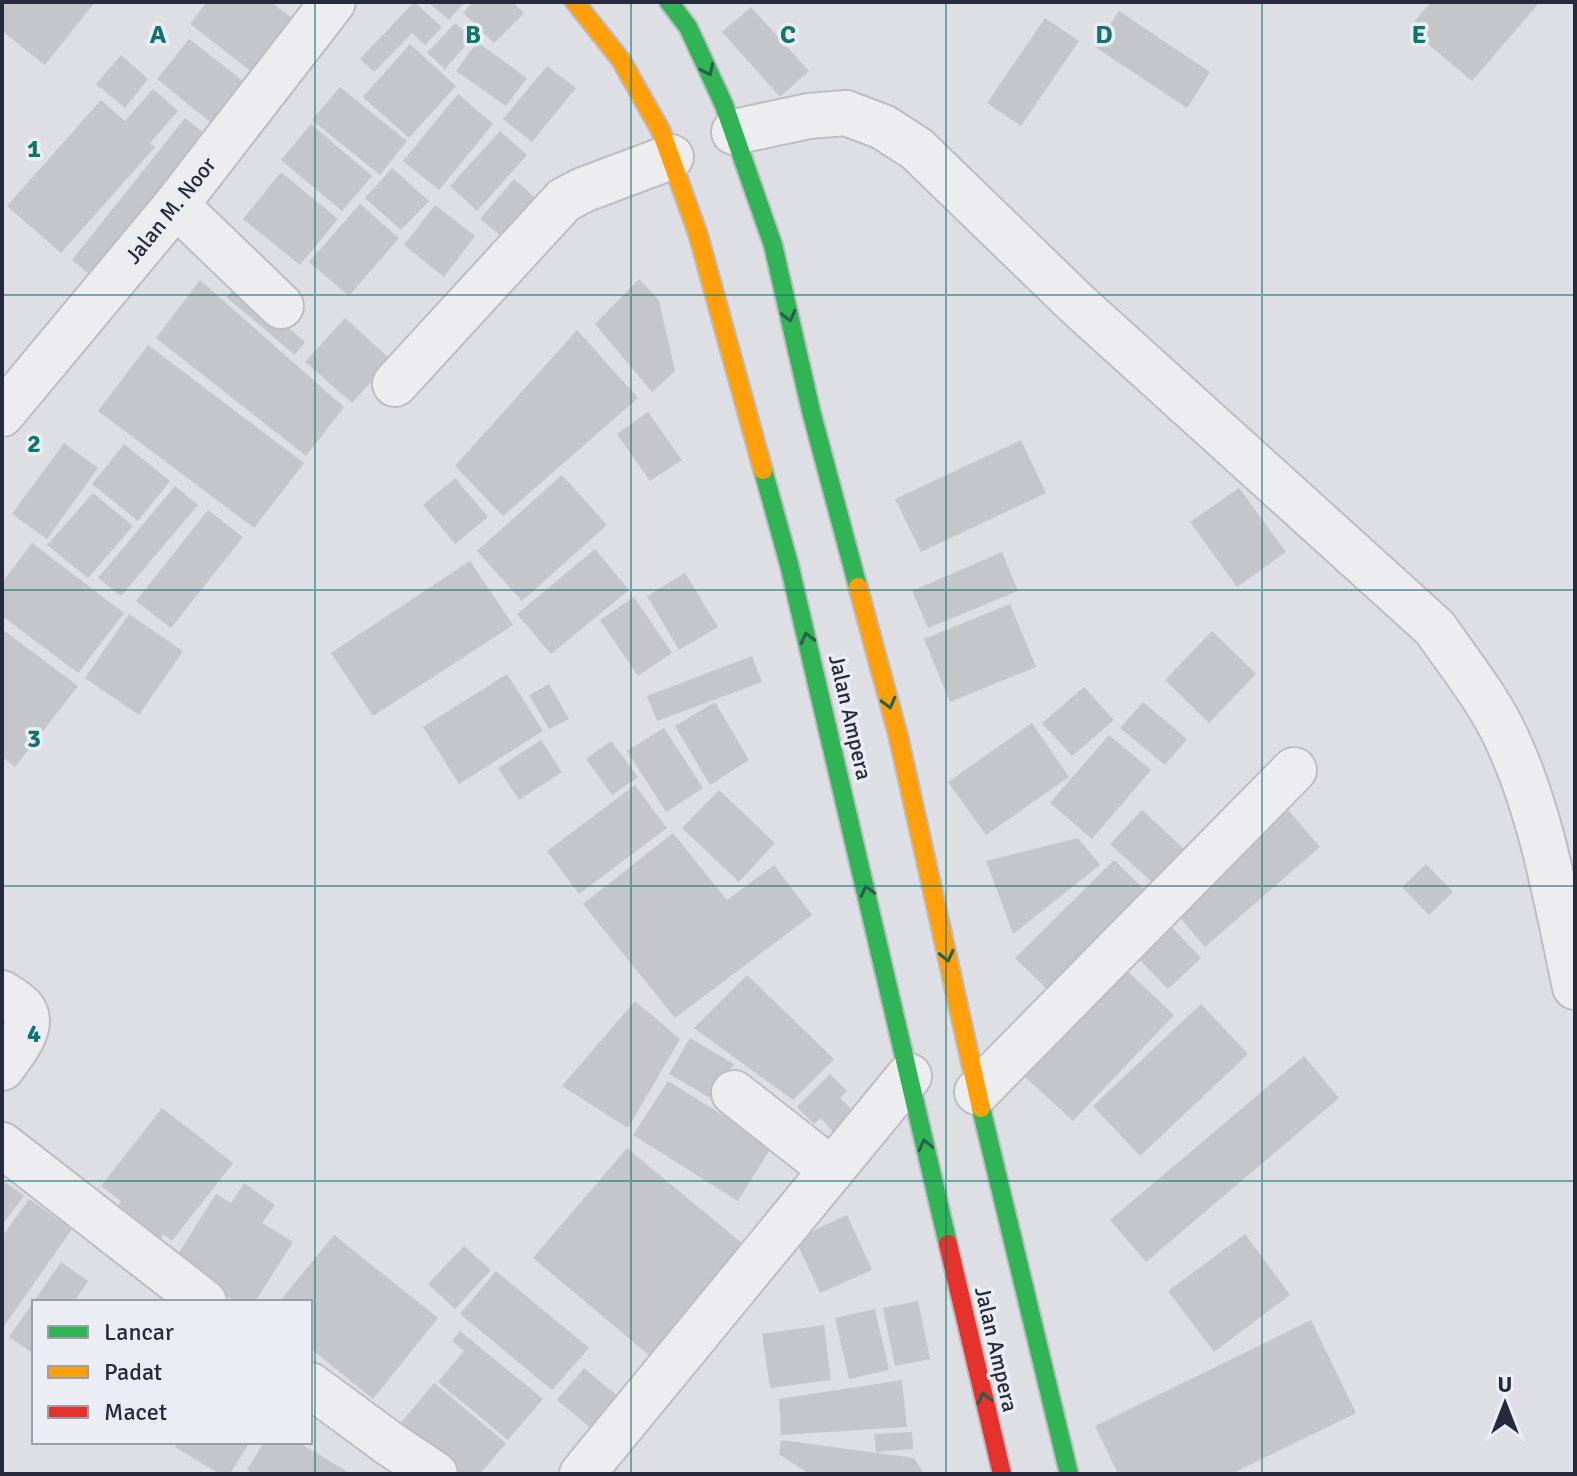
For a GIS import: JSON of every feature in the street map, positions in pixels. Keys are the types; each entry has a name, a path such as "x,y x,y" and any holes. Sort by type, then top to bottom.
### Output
{"main road":[{"name":"Jalan Ampera","path":"575,2 621,60 661,131 698,234 789,564 1002,1474"},
{"name":"Jalan Ampera","path":"669,2 688,27 734,132 773,245 811,411 898,735 977,1092 1069,1474"}],"street":[{"name":"Jalan M. Noor","path":"2,414 176,205 333,2"},
{"path":"734,132 809,116 846,113 883,127 917,149 1077,304 1435,628 1505,735 1541,832 1575,987"},
{"path":"395,384 564,200 671,157"},
{"path":"176,205 281,306"},
{"path":"977,1092 1294,770"},
{"path":"2,993 23,1008 27,1020 25,1033 2,1068"},
{"path":"582,1474 909,1076"},
{"path":"734,1093 832,1170"},
{"path":"2,1145 201,1300"},
{"path":"312,1386 435,1474"}],"building":[{"path":"6,2 95,2 45,65 2,31 2,8"},
{"path":"207,2 271,2 301,25 260,78 190,24"},
{"path":"414,2 442,27 425,45 412,33 374,72 360,59"},
{"path":"428,2 464,2 449,20"},
{"path":"473,2 512,2 524,13 494,43 463,13"},
{"path":"1431,2 1540,2 1472,81 1409,28"},
{"path":"751,7 809,71 780,97 722,32"},
{"path":"1119,11 1210,72 1187,108 1095,47"},
{"path":"1045,18 1079,41 1021,126 987,103"},
{"path":"455,23 472,38 445,69 427,53"},
{"path":"189,39 247,84 214,125 157,79"},
{"path":"477,42 527,78 506,106 456,71"},
{"path":"410,44 456,86 409,138 363,97"},
{"path":"121,55 148,79 125,108 96,84"},
{"path":"547,66 576,88 532,142 503,119"},
{"path":"340,87 407,141 380,175 312,120"},
{"path":"153,89 178,111 150,143 155,147 61,253 7,206 101,100 125,121"},
{"path":"458,94 493,124 439,190 403,161"},
{"path":"185,118 208,136 94,278 72,260"},
{"path":"311,124 372,176 342,211 281,160"},
{"path":"500,131 527,155 477,211 450,186"},
{"path":"392,168 429,201 401,230 365,198"},
{"path":"281,172 338,219 300,265 243,219"},
{"path":"514,179 539,201 506,240 480,219"},
{"path":"360,204 399,238 349,296 309,262"},
{"path":"435,205 475,236 444,277 404,245"},
{"path":"639,279 659,300 675,371 652,392 595,324"},
{"path":"200,280 344,407 306,456 156,338"},
{"path":"239,285 305,342 295,355 226,297"},
{"path":"345,318 391,360 352,403 305,362"},
{"path":"577,330 638,398 503,516 455,466"},
{"path":"148,345 304,463 254,528 98,411"},
{"path":"648,412 682,460 650,481 617,434"},
{"path":"1021,440 1046,493 921,552 895,499"},
{"path":"64,443 98,468 47,539 12,514"},
{"path":"124,444 170,481 138,521 92,484"},
{"path":"562,475 607,525 522,601 477,551"},
{"path":"455,478 488,517 455,544 423,505"},
{"path":"175,486 198,505 121,596 98,578"},
{"path":"1239,488 1286,552 1237,587 1190,522"},
{"path":"93,493 133,526 88,578 47,545"},
{"path":"208,510 243,537 171,628 136,601"},
{"path":"32,543 124,613 78,673 2,616 2,583"},
{"path":"595,549 629,590 551,654 517,614"},
{"path":"1002,552 1018,591 928,628 912,591"},
{"path":"470,561 513,625 373,716 331,653"},
{"path":"685,573 718,627 679,650 647,596"},
{"path":"634,597 672,653 638,676 600,620"},
{"path":"1010,604 1036,667 950,702 924,639"},
{"path":"129,614 183,651 139,715 85,678"},
{"path":"2,629 78,686 15,767 2,757"},
{"path":"1212,631 1256,674 1209,723 1165,680"},
{"path":"752,656 762,682 657,721 647,696"},
{"path":"507,674 543,731 459,784 423,727"},
{"path":"549,684 569,719 549,729 529,695"},
{"path":"1084,687 1114,720 1072,756 1042,723"},
{"path":"715,702 749,760 710,785 675,726"},
{"path":"1143,702 1187,739 1165,765 1120,728"},
{"path":"1032,723 1069,777 986,835 948,782"},
{"path":"664,728 703,788 666,812 627,751"},
{"path":"1109,735 1151,770 1092,839 1050,803"},
{"path":"541,740 562,772 519,800 498,768"},
{"path":"611,741 638,777 612,795 586,759"},
{"path":"635,785 667,828 579,894 547,851"},
{"path":"719,790 775,843 739,882 682,828"},
{"path":"1284,805 1320,847 1205,947 1169,905"},
{"path":"1142,810 1184,849 1153,883 1110,844"},
{"path":"673,833 727,900 774,865 812,915 675,1018 583,904"},
{"path":"1078,838 1100,865 1013,934 986,861"},
{"path":"1114,860 1151,896 1053,995 1015,958"},
{"path":"1426,864 1453,892 1429,915 1402,887"},
{"path":"1163,918 1201,958 1168,989 1130,950"},
{"path":"1125,969 1174,1015 1073,1121 1024,1076"},
{"path":"747,975 834,1059 793,1100 694,1028"},
{"path":"635,1001 680,1039 628,1128 562,1086"},
{"path":"1201,1004 1248,1054 1140,1156 1093,1106"},
{"path":"690,1038 734,1064 712,1099 669,1074"},
{"path":"1304,1056 1339,1098 1146,1262 1110,1220"},
{"path":"830,1074 847,1091 840,1098 856,1114 835,1134 821,1118 814,1124 797,1107"},
{"path":"668,1081 772,1146 738,1201 633,1135"},
{"path":"162,1108 233,1163 172,1241 163,1234 156,1247 109,1221 121,1201 101,1186"},
{"path":"627,1148 749,1249 655,1360 533,1258"},
{"path":"2,1180 24,1196 2,1225"},
{"path":"244,1183 275,1205 262,1223 293,1242 256,1300 233,1300 173,1262 216,1194 231,1203"},
{"path":"29,1199 72,1229 2,1329 2,1237"},
{"path":"847,1215 872,1270 820,1293 795,1239"},
{"path":"1245,1234 1290,1295 1214,1352 1168,1291"},
{"path":"334,1235 438,1318 373,1399 312,1350 312,1300 281,1300"},
{"path":"464,1246 491,1270 455,1309 428,1284"},
{"path":"61,1262 88,1281 75,1300 35,1300"},
{"path":"496,1271 589,1348 552,1390 460,1314"},
{"path":"918,1301 930,1359 895,1366 883,1308"},
{"path":"32,1304 32,1353 9,1337"},
{"path":"875,1309 889,1370 849,1379 835,1318"},
{"path":"1311,1320 1356,1413 1231,1474 1118,1474 1095,1426"},
{"path":"824,1325 831,1380 770,1388 762,1334"},
{"path":"460,1331 543,1399 508,1440 438,1382 464,1351 452,1341"},
{"path":"584,1368 619,1397 592,1429 557,1400"},
{"path":"902,1380 907,1427 781,1435 779,1399"},
{"path":"434,1383 506,1443 480,1474 460,1474 400,1424"},
{"path":"912,1432 913,1449 876,1452 874,1434"},
{"path":"781,1440 914,1458 924,1474 809,1474 779,1454"},
{"path":"177,1444 249,1444 230,1474 220,1474 175,1447"},
{"path":"263,1444 301,1444 351,1474 254,1474 247,1470"}],"traffic: fast":[{"path":"669,2 688,27 724,105 773,245 811,411 858,587"},
{"path":"763,470 789,564 948,1244"},
{"path":"981,1108 1069,1474"}],"traffic: slow":[{"path":"575,2 621,60 661,131 698,234 763,470"},
{"path":"858,587 898,735 981,1108"}],"traffic: jam":[{"path":"948,1244 1002,1474"}]}
